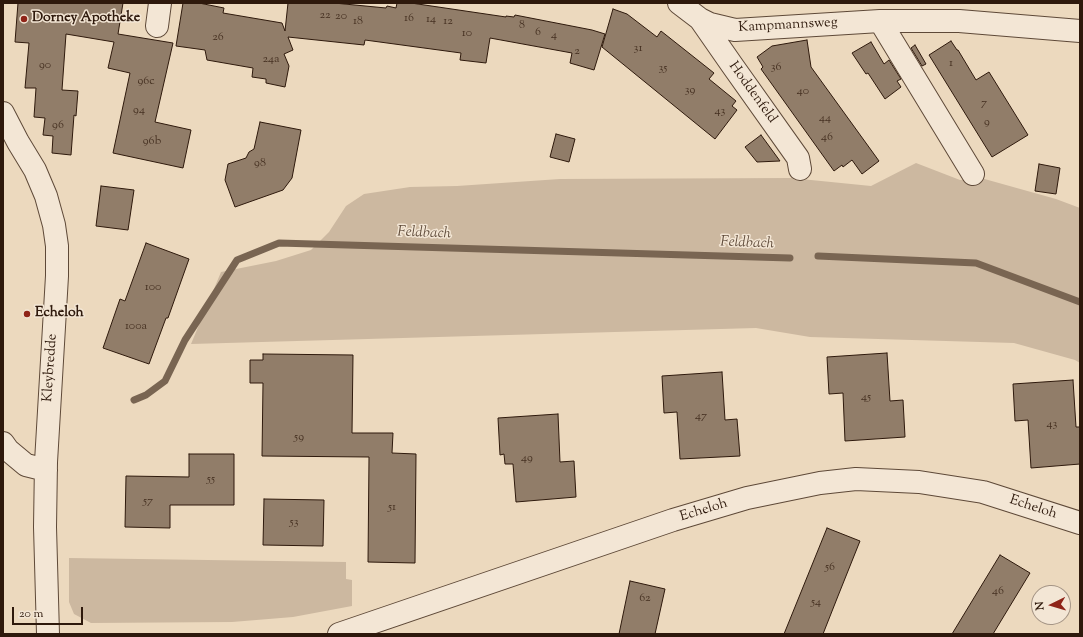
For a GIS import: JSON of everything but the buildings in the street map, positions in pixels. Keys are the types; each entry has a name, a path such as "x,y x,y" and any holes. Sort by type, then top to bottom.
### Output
{"street":[{"path":"157,26 160,3"},
{"name":"Kampmannsweg","path":"679,3 700,19 710,24 735,30 880,21 959,21 1080,32"},
{"name":"Hoddenfeld","path":"700,19 798,158 800,169"},
{"path":"880,21 973,174"},
{"name":"Kleybredde","path":"3,113 35,170 46,196 54,225 56,239 57,276 46,470 45,527 48,634"},
{"path":"3,442 8,450 26,465 46,470"},
{"name":"Echeloh","path":"339,634 673,520 747,498 820,483 856,479 919,482 983,492 1080,523"}],"shaded area":[{"path":"916,163 960,180 981,178 1056,199 1080,208 1080,363 1075,360 1014,343 810,337 756,328 191,344 221,272 276,261 311,250 329,232 346,206 364,194 410,187 457,186 560,179 791,178 871,186"},
{"path":"69,558 346,562 346,579 352,580 352,606 293,617 232,622 91,623 74,614 69,602"}],"waterway":[{"name":"Feldbach","path":"134,400 146,395 165,381 185,340 237,260 279,243 790,258"},
{"name":"Feldbach","path":"818,256 976,263 1080,302"}],"place":[{"name":"Dorney Apotheke","path":"24,19"},
{"name":"Echeloh","path":"27,314"}]}
